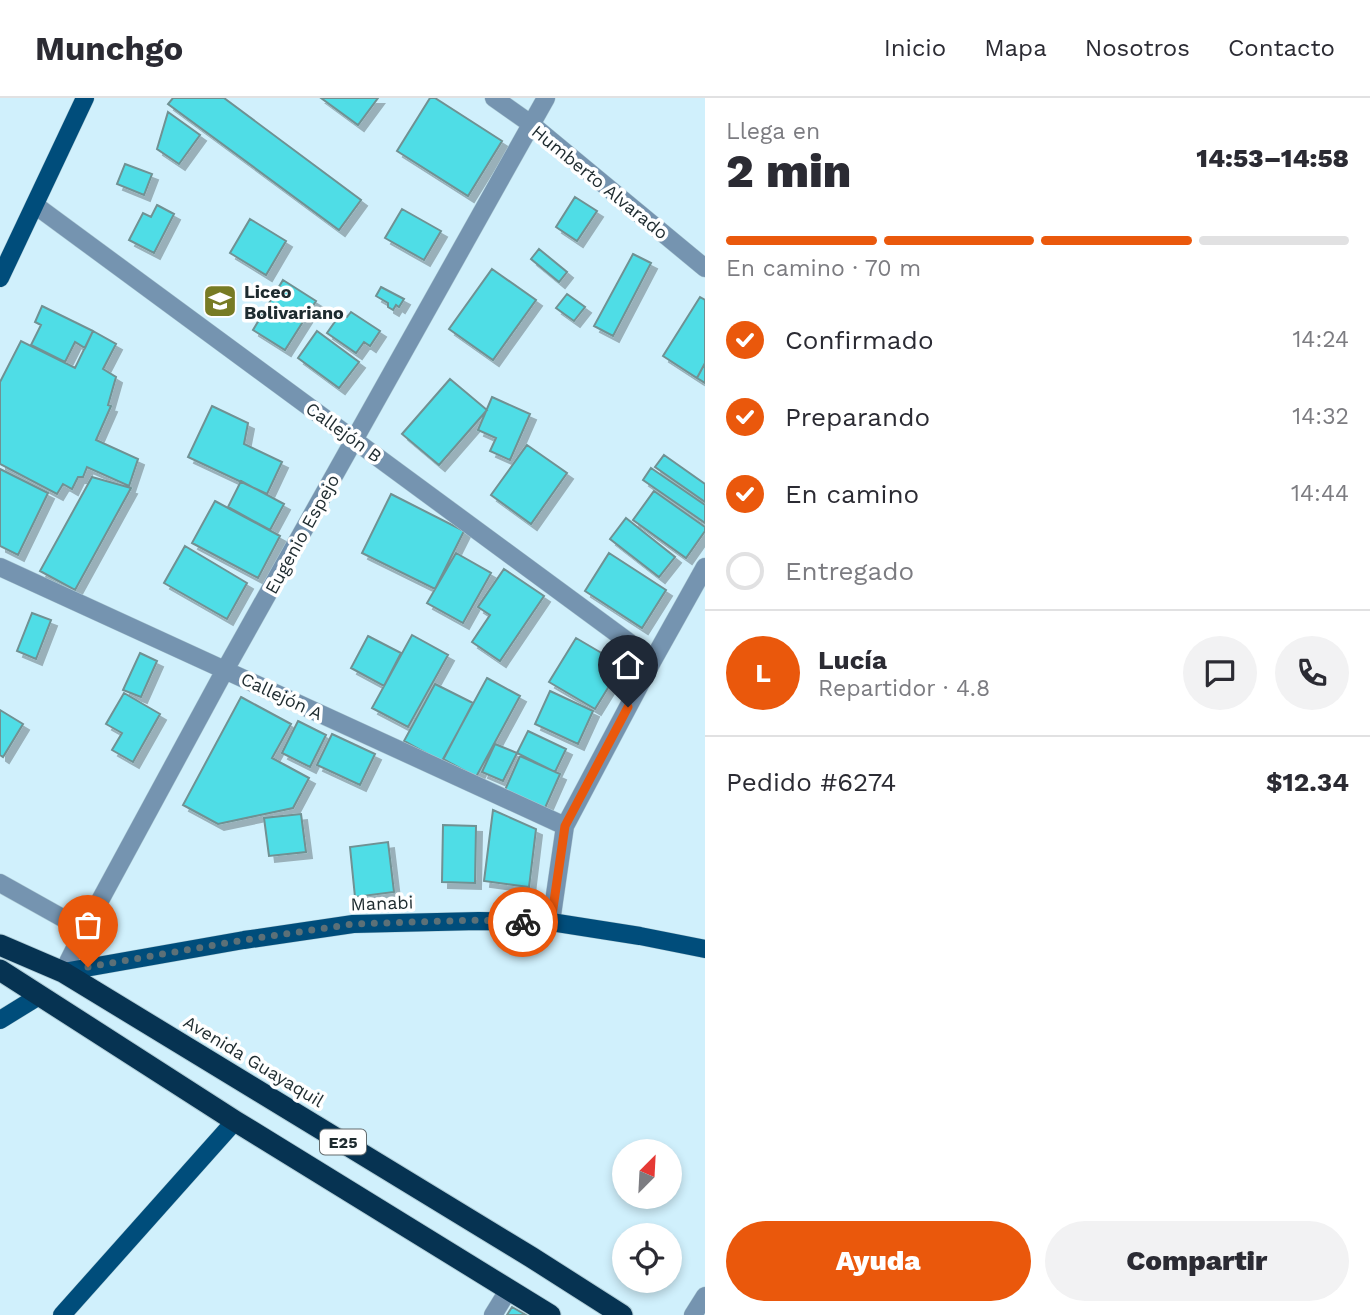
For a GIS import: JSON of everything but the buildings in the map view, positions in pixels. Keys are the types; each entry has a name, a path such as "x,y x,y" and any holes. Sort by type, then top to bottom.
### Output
{"highway":[{"name":"Avenida Guayaquil","path":"0,945 63,972 622,1315"},
{"name":"E25","path":"0,970 235,1121 550,1315"}],"main road":[{"path":"0,278 85,98"},
{"name":"Manabi","path":"63,972 353,924 479,920 551,922 705,949"},
{"path":"0,1020 38,996"},
{"path":"62,1315 235,1121"}],"street":[{"name":"Humberto Alvarado","path":"494,98 531,124 705,268"},
{"name":"Eugenio Espejo","path":"63,972 225,670 546,98"},
{"name":"Callejón B","path":"35,205 653,660"},
{"name":"Callejón A","path":"0,567 565,826"},
{"path":"551,922 565,826 705,567"},
{"path":"0,883 84,930"},
{"path":"493,1315 509,1289"},
{"path":"693,1315 705,1296"}],"way so far":[{"path":"88,967 353,924 479,920 523,922"}],"place":[{"name":"Liceo Bolivariano","path":"220,301"}],"route":[{"path":"523,922 551,922 565,826 628,707"}]}
